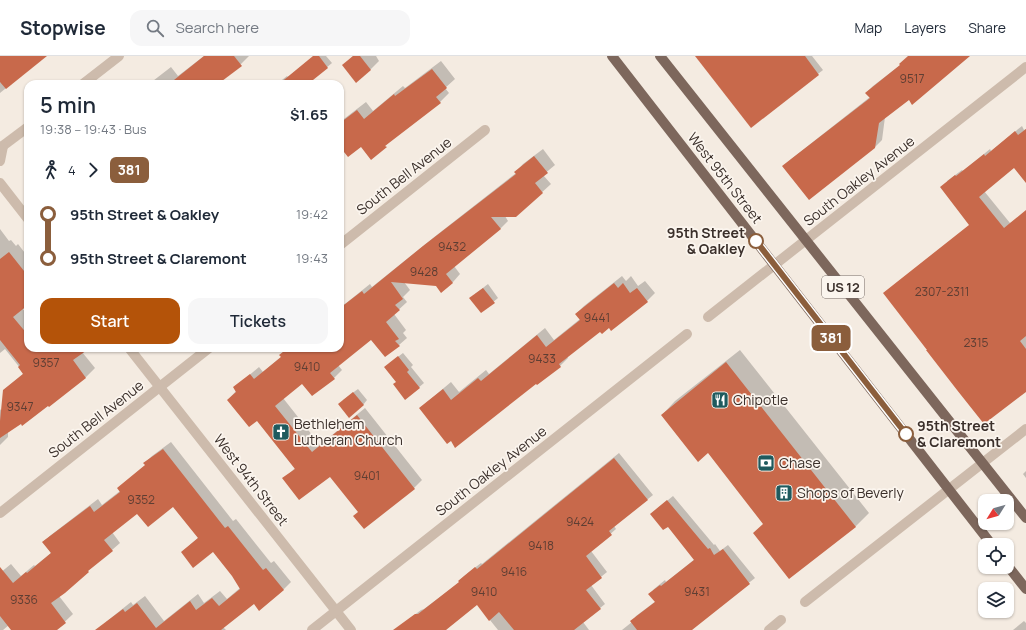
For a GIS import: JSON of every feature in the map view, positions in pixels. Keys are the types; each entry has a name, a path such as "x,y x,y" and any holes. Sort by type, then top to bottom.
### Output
{"main road":[{"name":"West 95th Street","path":"612,56 987,538"},
{"name":"West 95th Street","path":"660,56 1026,518"},
{"path":"1014,574 1026,589"}],"street":[{"path":"88,80 118,56"},
{"name":"South Oakley Avenue","path":"708,317 1026,67"},
{"path":"0,160 2,147 24,130"},
{"name":"South Bell Avenue","path":"344,241 485,130"},
{"path":"0,184 24,214"},
{"name":"South Oakley Avenue","path":"312,630 687,334"},
{"name":"West 94th Street","path":"132,352 351,630"},
{"name":"South Bell Avenue","path":"0,513 204,352"},
{"path":"805,602 1026,429"},
{"path":"768,630 781,620"}],"building":[{"path":"0,56 47,56 6,89 0,82"},
{"path":"204,56 234,56 242,66 223,80 174,80"},
{"path":"313,56 319,56 328,68 313,80 284,80"},
{"path":"353,56 360,56 371,70 356,83 342,65"},
{"path":"695,56 805,56 819,75 751,128"},
{"path":"908,56 970,56 912,105 909,100 879,123 875,148 809,200 782,166 870,98 865,93 900,65 899,64"},
{"path":"432,69 447,88 436,97 441,103 385,146 387,147 371,160 361,147 348,157 344,152 344,120 357,110 364,119 394,94 395,96"},
{"path":"1026,129 1026,183 1014,168 979,197 1004,228 1026,210 1026,336 1020,341 1026,349 1026,392 984,424 883,293 969,225 940,187 984,154 985,156 1015,131 1018,135"},
{"path":"534,156 548,173 535,183 543,193 516,217 491,217 501,229 446,274 453,283 441,293 436,286 391,282 403,299 395,305 400,310 386,322 399,339 395,341 400,346 385,357 371,340 330,373 335,379 312,396 302,384 275,406 312,452 357,415 415,489 364,529 353,516 358,512 330,477 299,500 282,478 295,469 257,421 249,427 227,400 236,392 233,387 250,374 254,379 281,357 279,355 283,352 344,352 344,305 362,291 364,294 516,174 514,172"},
{"path":"9,252 24,271 24,308 13,317 24,330 24,352 84,352 73,360 86,378 22,426 21,424 0,438 3,390 23,374 18,367 20,365 0,340 0,259"},
{"path":"614,283 618,288 623,283 630,293 637,288 648,302 611,331 609,328 602,334 600,332 559,364 561,367 537,385 536,384 455,448 451,441 447,444 419,408 443,389 451,400 478,378 481,381 537,335 546,347 580,320 575,314"},
{"path":"483,288 495,303 481,313 469,298"},
{"path":"398,356 409,370 407,372 420,388 405,400 393,384 396,382 384,367"},
{"name":"Shops of Beverly","path":"726,362 856,527 789,579 753,533 763,524 708,453 698,462 661,415"},
{"path":"353,392 364,405 349,418 338,404"},
{"path":"163,449 225,528 228,526 263,570 266,568 284,590 259,611 254,604 221,630 95,630 123,609 125,612 137,603 156,628 190,601 196,610 212,598 219,606 240,589 232,576 213,552 193,568 181,552 198,538 173,507 148,527 137,514 104,540 113,551 88,571 89,572 65,593 51,603 66,623 57,630 11,630 0,616 0,567 13,583 26,572 27,573 51,553 42,542 90,506 94,512 120,492 117,488 145,465 143,463"},
{"path":"614,458 648,500 609,531 612,535 586,556 602,578 586,590 601,609 574,630 514,630 499,612 489,621 477,605 446,630 393,630 415,614 418,614 459,582 458,581 475,567 477,569"},
{"path":"667,500 708,549 710,548 714,555 723,549 750,584 692,630 637,630 630,621 655,602 648,594 660,585 661,586 694,560 668,527 663,530 650,514"}],"bus line":[{"name":"381","path":"756,241 906,434"}],"place":[{"name":"95th Street & Oakley","path":"756,241"},
{"name":"Chipotle","path":"720,400"},
{"name":"Bethlehem Lutheran Church","path":"281,432"},
{"name":"95th Street & Claremont","path":"906,434"},
{"name":"Chase","path":"766,463"},
{"name":"Shops of Beverly","path":"784,493"}]}
